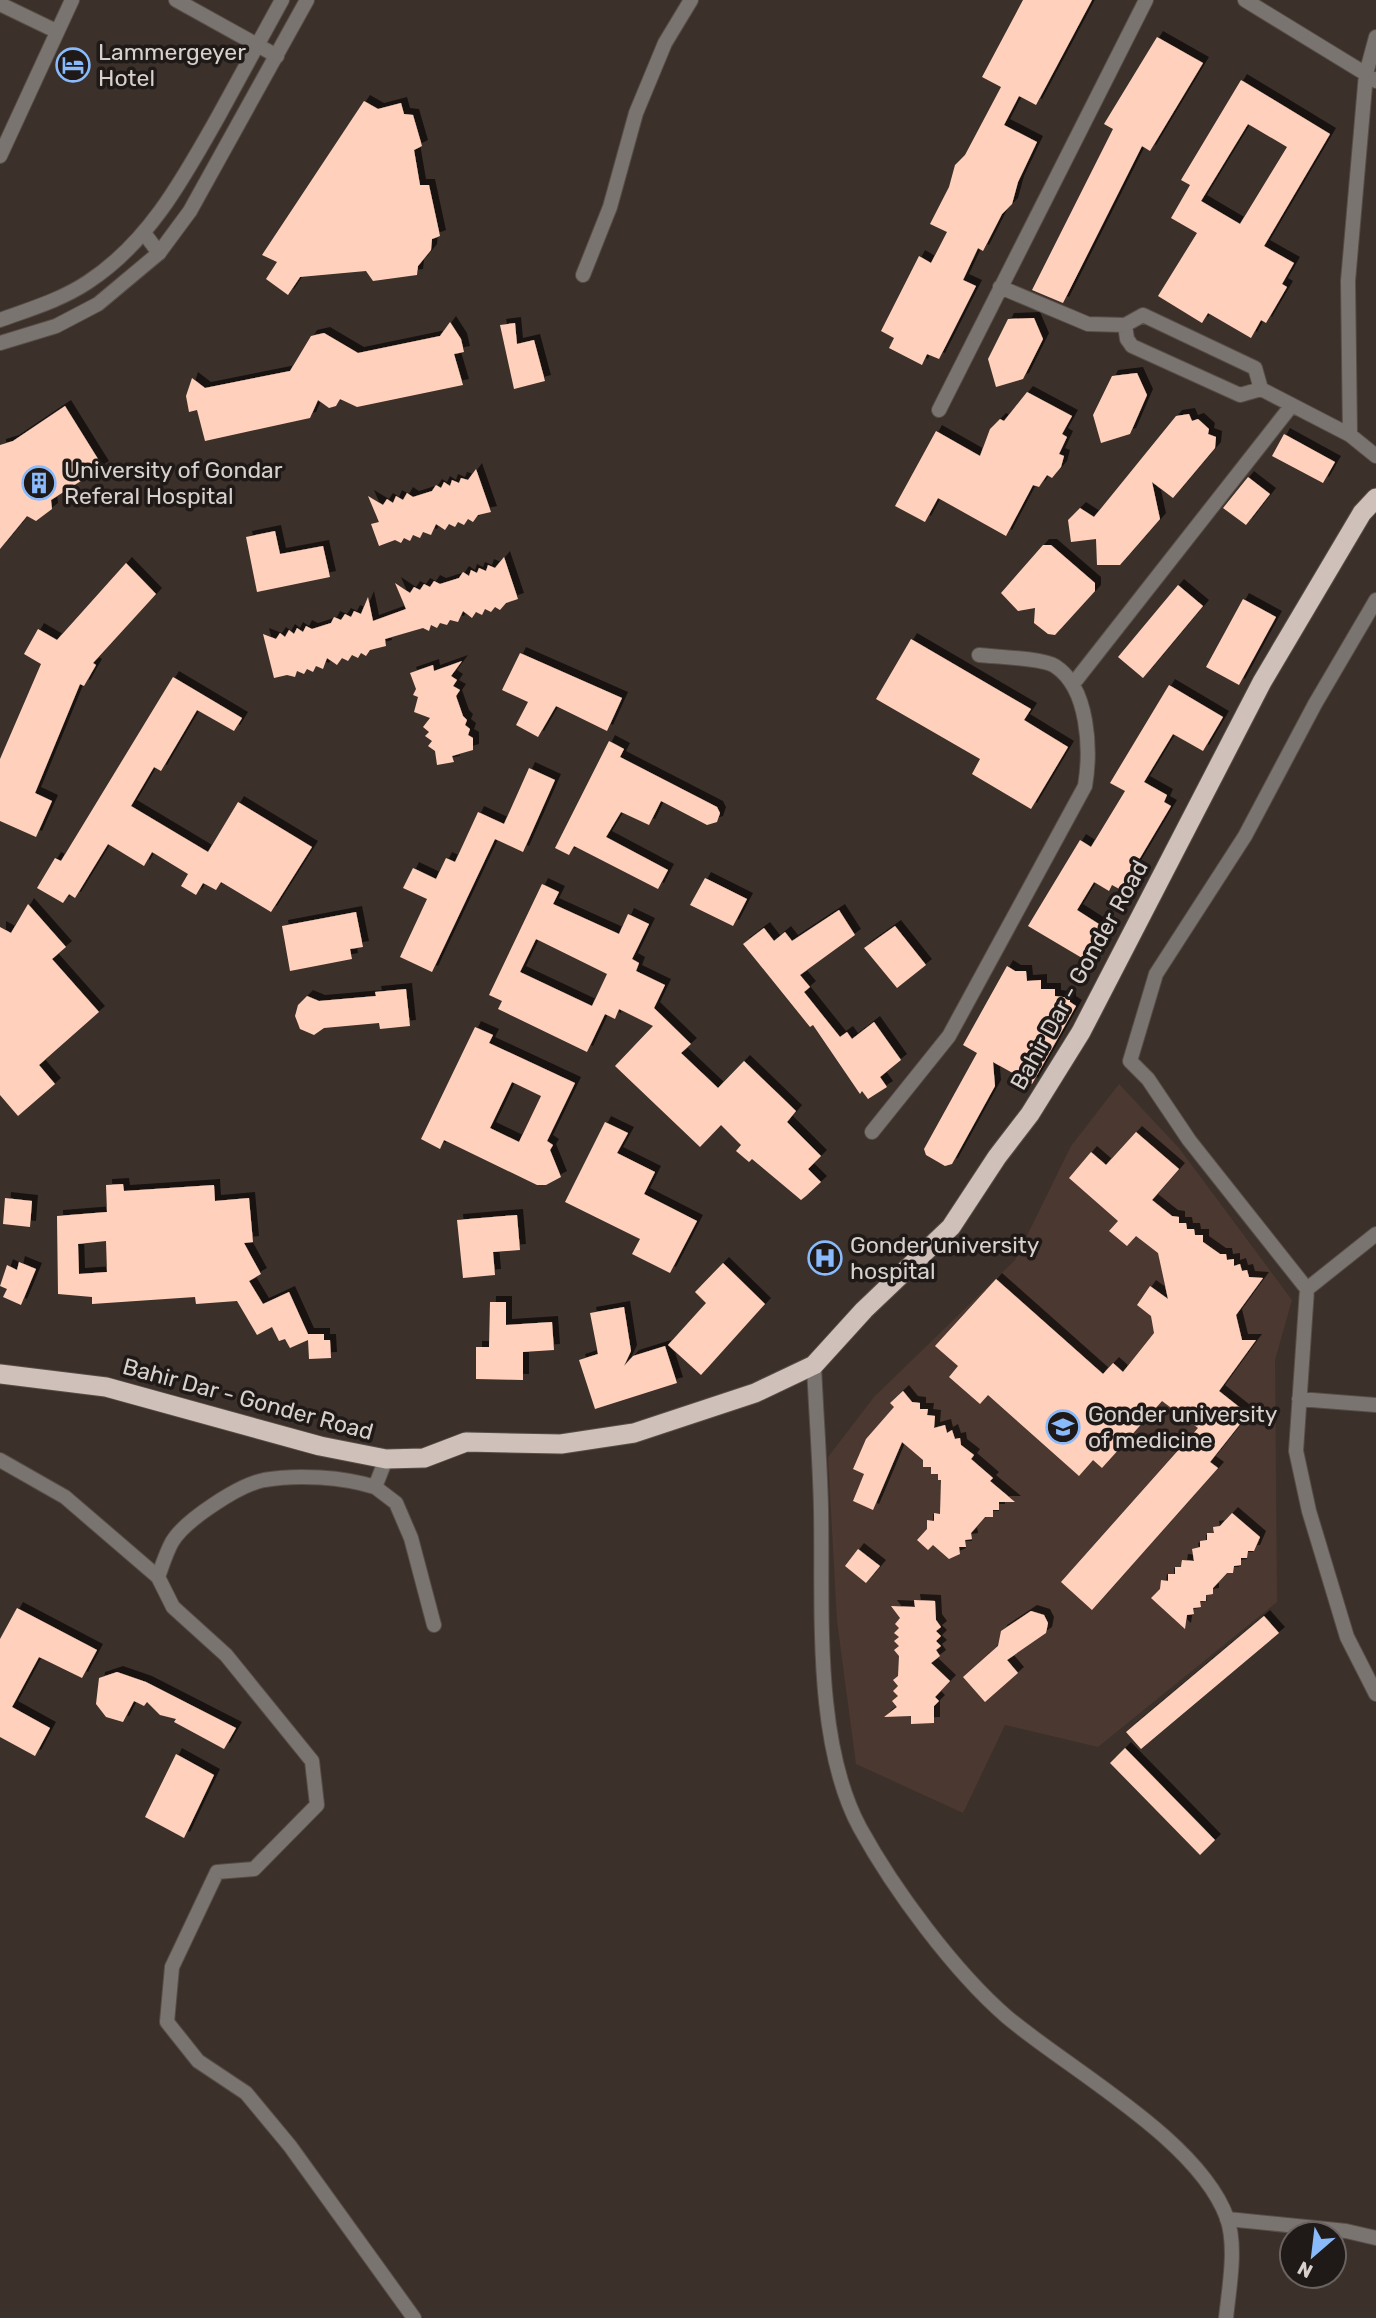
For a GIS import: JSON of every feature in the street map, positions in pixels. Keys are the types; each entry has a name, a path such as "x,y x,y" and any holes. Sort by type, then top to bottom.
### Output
{"highway":[{"name":"Bahir Dar - Gonder Road","path":"0,1374 106,1387 320,1446 386,1460 424,1458 466,1442 561,1444 634,1433 755,1394 814,1364 864,1310 951,1227 997,1157 1030,1114 1081,1032 1262,682 1362,513 1376,498"}],"street":[{"path":"0,156 72,0"},
{"path":"176,0 258,43 277,56"},
{"path":"0,320 50,302 87,283 119,259 144,233 174,195 282,0"},
{"path":"0,343 55,326 98,304 159,253 190,211 307,0"},
{"path":"583,275 610,207 636,113 665,43 691,0"},
{"path":"939,410 1146,0"},
{"path":"1245,0 1371,78"},
{"path":"0,4 56,31"},
{"path":"1350,435 1348,281 1376,37"},
{"path":"144,233 159,253"},
{"path":"1000,287 1088,324 1125,325 1143,315 1255,368 1261,389"},
{"path":"1125,325 1127,339 1132,346 1240,395 1261,389 1350,435 1376,456"},
{"path":"1073,684 1292,405"},
{"path":"1376,600 1315,704 1245,836 1156,974 1130,1060 1149,1079 1189,1140 1307,1289 1296,1451 1309,1511 1347,1637 1376,1695"},
{"path":"872,1132 949,1036 1085,786 1090,756 1087,731 1073,684 1053,665 979,655"},
{"path":"1307,1289 1376,1234"},
{"path":"814,1364 827,1696 836,1766 859,1827 905,1897 949,1956 1006,2016 1166,2139 1204,2176 1227,2219 1231,2250 1226,2318"},
{"path":"1299,1399 1376,1405"},
{"path":"0,1460 65,1497 158,1577 173,1606 226,1655 312,1761 317,1805 254,1869 217,1872 172,1967 167,2022 198,2061 247,2093 290,2146 414,2318"},
{"path":"375,1487 386,1460"},
{"path":"158,1577 173,1541 192,1520 211,1506 261,1480 300,1478 362,1483 375,1487 396,1503 411,1538 434,1625"},
{"path":"1227,2219 1346,2231 1376,2238"}],"shaded area":[{"name":"Gonder university of medicine","path":"1119,1084 1179,1148 1292,1300 1275,1360 1277,1602 1098,1747 1005,1725 963,1813 856,1764 837,1621 828,1457 874,1397 1015,1260 1071,1146"}],"building":[{"path":"1023,0 1092,0 1036,105 1019,96 1004,125 1037,142 1018,182 1012,204 1002,214 983,251 978,248 963,280 976,286 939,359 927,354 922,365 889,348 894,338 881,331 919,256 931,263 947,232 930,224 949,187 955,165 965,155 1001,87 982,77"},
{"path":"1157,37 1203,63 1150,151 1142,146 1063,303 1032,290 1113,129 1104,124"},
{"path":"1241,80 1330,134 1264,246 1294,263 1282,284 1287,287 1266,323 1261,320 1251,338 1208,313 1202,323 1158,296 1197,233 1171,218 1190,185 1181,180","holes":["1248,124 1287,147 1240,224 1201,201"]},
{"path":"364,101 378,109 401,103 404,114 413,115 422,146 414,150 420,185 429,185 440,236 432,239 431,250 418,266 417,275 373,281 366,271 300,277 288,295 266,279 277,262 262,255"},
{"path":"1034,318 1043,339 1023,379 996,387 988,359 1008,319"},
{"path":"450,322 461,339 464,352 454,354 463,385 357,407 340,399 336,406 329,408 318,400 310,418 205,441 197,410 189,412 186,396 192,378 205,388 290,371 311,336 324,333 358,353 440,336"},
{"path":"515,323 517,344 534,340 545,381 514,389 500,325"},
{"path":"1137,373 1147,395 1130,434 1101,443 1093,415 1112,376"},
{"path":"1027,392 1072,416 1062,434 1067,437 1059,454 1064,456 1061,467 1052,478 1047,475 1039,487 1033,485 1006,536 938,498 925,522 895,506 936,431 980,456 990,429 1000,419 1004,421"},
{"name":"University of Gondar Referal Hospital","path":"65,406 103,467 51,500 52,509 36,521 27,516 0,549 0,445 13,441"},
{"path":"1189,414 1192,421 1198,419 1209,429 1208,434 1216,437 1215,448 1173,498 1152,482 1160,519 1120,565 1097,565 1096,539 1071,542 1068,520 1080,508 1094,517 1176,416"},
{"path":"1284,434 1335,462 1323,483 1272,456"},
{"path":"476,469 491,512 478,515 473,522 468,519 464,525 458,522 455,527 449,524 445,530 436,524 431,535 423,532 420,538 413,535 410,541 404,538 401,543 395,540 379,546 371,524 379,522 368,496 383,505 387,499 393,503 396,496 403,500 407,493 413,497 432,491 436,485 441,488 444,482 450,486 452,480 459,483 461,478 468,480"},
{"path":"1248,477 1270,494 1246,525 1223,508"},
{"path":"275,531 280,554 323,546 330,577 257,592 246,537"},
{"path":"1043,545 1051,545 1095,583 1095,591 1055,635 1048,634 1034,623 1035,608 1018,611 1001,593"},
{"path":"504,557 518,599 506,603 500,610 495,607 491,612 485,609 482,615 476,612 472,618 463,611 458,622 450,620 447,625 440,623 437,628 431,625 429,631 423,628 385,639 386,646 370,650 366,656 361,653 358,658 352,655 348,661 342,658 337,665 327,658 323,669 316,666 313,672 307,669 304,674 297,671 295,677 287,675 274,678 263,634 276,639 280,633 285,637 289,630 294,634 297,628 303,632 306,626 312,629 331,623 334,617 341,620 345,614 351,617 354,611 361,614 368,597 373,621 406,609 395,583 410,593 414,587 420,590 424,584 430,587 434,581 440,584 459,578 463,572 469,576 471,570 477,573 479,568 486,571 488,565 495,568"},
{"path":"126,563 156,594 93,663 96,665 84,686 80,684 35,793 52,801 36,837 0,821 0,759 41,664 24,654 38,629 57,640"},
{"path":"1178,585 1203,606 1143,678 1118,657"},
{"path":"1243,599 1276,617 1239,685 1206,667"},
{"path":"911,639 1031,709 1024,720 1068,747 1031,809 972,774 980,759 876,699"},
{"path":"520,653 622,698 607,731 556,706 538,737 516,725 528,702 502,690"},
{"path":"462,661 451,676 457,680 453,686 460,690 456,696 467,720 465,725 470,729 468,735 473,738 473,750 452,756 454,762 437,765 435,751 428,746 432,741 425,736 429,732 423,727 430,718 414,712 418,697 413,695 416,689 410,673 433,665 434,671"},
{"path":"173,677 242,718 234,731 197,710 161,771 154,767 131,806 208,852 238,802 312,847 271,912 221,882 216,890 203,883 196,895 181,886 188,874 152,852 144,866 108,844 75,898 69,894 63,903 37,888 55,858 61,861"},
{"path":"1169,685 1223,717 1203,751 1173,734 1144,782 1167,795 1164,802 1171,806 1121,890 1112,885 1109,891 1094,882 1077,910 1102,926 1082,958 1028,926 1080,840 1091,847 1125,791 1110,783"},
{"path":"609,741 624,749 620,757 717,807 720,813 717,822 707,825 661,801 649,825 621,812 606,837 668,870 658,889 574,846 569,855 555,848"},
{"path":"529,768 555,780 523,852 495,839 432,972 400,957 427,899 403,888 413,868 436,879 446,858 455,862 478,812 504,824"},
{"path":"705,878 747,899 733,926 690,905"},
{"path":"542,884 559,892 553,904 619,934 628,914 649,924 632,959 639,963 636,971 665,985 654,1008 691,1044 681,1053 718,1088 744,1061 796,1111 787,1122 821,1156 808,1169 821,1182 801,1200 752,1159 749,1162 736,1151 741,1145 721,1125 700,1147 615,1066 653,1026 619,1009 615,1019 605,1014 587,1052 498,1009 502,1001 489,995","holes":["536,939 607,974 592,1006 520,972"]},
{"path":"28,904 66,947 52,959 99,1012 39,1065 55,1084 18,1116 0,1095 0,927 11,933"},
{"path":"839,910 855,935 800,975 810,987 804,992 840,1037 847,1032 852,1039 874,1022 901,1060 880,1077 887,1087 868,1099 862,1091 860,1094 813,1025 810,1027 743,944 764,928 774,941 785,932 792,941"},
{"path":"356,912 363,947 350,949 352,959 290,971 282,926"},
{"path":"895,926 926,965 897,988 864,948"},
{"path":"1007,966 1015,971 1026,971 1027,981 1041,980 1041,989 1055,989 1055,996 1070,998 1070,1002 1076,1006 1032,1084 993,1062 995,1086 952,1164 945,1166 926,1155 924,1149 977,1053 963,1045"},
{"path":"406,989 410,1026 380,1029 379,1023 324,1028 314,1035 300,1029 295,1016 298,1005 307,996 319,1001 376,996 375,992"},
{"path":"475,1027 493,1035 489,1043 575,1083 547,1141 553,1145 550,1150 561,1177 546,1185 537,1185 444,1140 440,1149 421,1139","holes":["512,1082 541,1096 519,1142 490,1128"]},
{"path":"605,1122 628,1133 617,1153 655,1172 644,1194 697,1221 670,1273 632,1254 640,1239 565,1202"},
{"path":"1136,1132 1179,1169 1152,1200 1172,1216 1179,1217 1179,1223 1186,1223 1187,1229 1194,1229 1195,1235 1203,1235 1203,1242 1220,1254 1226,1254 1227,1260 1234,1259 1234,1266 1240,1264 1242,1271 1247,1270 1249,1277 1263,1278 1236,1315 1242,1340 1256,1340 1219,1391 1248,1414 1210,1462 1218,1468 1092,1610 1061,1582 1198,1428 1162,1401 1102,1468 1093,1460 1079,1476 988,1395 980,1404 949,1377 958,1366 935,1346 996,1279 1103,1374 1113,1363 1123,1372 1154,1333 1151,1316 1137,1305 1150,1286 1168,1299 1158,1253 1136,1236 1127,1246 1109,1231 1118,1221 1069,1178 1091,1152 1106,1165"},
{"path":"123,1184 124,1191 214,1185 215,1201 249,1198 253,1242 244,1243 261,1274 249,1281 263,1304 289,1292 308,1334 324,1334 324,1340 330,1340 331,1358 309,1359 308,1340 290,1348 285,1339 279,1341 272,1327 257,1335 237,1301 196,1304 195,1297 92,1304 92,1297 58,1294 57,1216 107,1212 106,1185","holes":["106,1241 107,1272 79,1274 78,1244"]},
{"path":"5,1198 32,1201 30,1227 3,1224"},
{"path":"517,1215 520,1250 493,1252 495,1275 463,1278 457,1220"},
{"path":"19,1262 36,1269 21,1305 3,1297 7,1289 0,1286 7,1265 17,1270"},
{"path":"723,1263 765,1304 701,1375 668,1345 706,1303 695,1292"},
{"path":"490,1302 506,1302 506,1325 552,1322 554,1350 523,1352 523,1380 476,1379 476,1347 489,1347"},
{"path":"624,1307 631,1351 624,1366 633,1356 665,1346 677,1383 595,1409 579,1360 598,1354 590,1313"},
{"path":"903,1391 912,1402 920,1403 920,1409 928,1409 927,1415 935,1416 934,1428 945,1425 947,1433 952,1430 955,1439 960,1438 961,1445 974,1455 971,1459 993,1478 990,1481 1015,1502 999,1502 999,1510 993,1510 993,1517 985,1517 971,1533 972,1539 965,1540 966,1547 959,1547 960,1554 949,1559 933,1545 928,1550 917,1540 927,1529 927,1520 934,1521 934,1513 940,1514 941,1480 938,1480 938,1474 931,1474 931,1467 923,1467 923,1460 902,1442 873,1510 853,1501 864,1474 853,1469 866,1439 894,1407 890,1403"},
{"path":"1232,1513 1260,1537 1254,1551 1248,1551 1247,1558 1241,1558 1241,1565 1234,1566 1233,1573 1227,1573 1213,1588 1213,1594 1206,1595 1206,1601 1200,1601 1201,1607 1193,1608 1194,1614 1187,1615 1185,1629 1151,1598 1160,1589 1161,1580 1168,1581 1168,1574 1175,1574 1175,1567 1181,1567 1182,1560 1194,1561 1192,1549 1200,1547 1200,1541 1207,1540 1207,1533 1214,1533 1213,1527 1220,1526"},
{"path":"858,1549 880,1566 866,1583 845,1566"},
{"path":"914,1600 935,1601 936,1620 941,1627 936,1631 941,1636 936,1641 941,1646 936,1650 940,1656 931,1663 950,1681 935,1697 939,1701 934,1706 934,1723 911,1724 911,1716 884,1717 897,1707 892,1701 898,1696 893,1691 898,1686 893,1680 898,1676 899,1656 894,1650 899,1646 894,1641 899,1637 894,1633 899,1628 895,1624 900,1618 891,1606 915,1607"},
{"path":"17,1608 97,1650 82,1678 39,1657 12,1707 50,1728 35,1756 0,1737 0,1639"},
{"path":"1031,1611 1044,1615 1048,1623 1046,1633 1007,1660 1018,1673 985,1702 963,1677 998,1646 1001,1631"},
{"path":"1264,1616 1279,1633 1141,1749 1126,1732"},
{"path":"117,1672 146,1682 236,1728 224,1749 174,1722 176,1719 160,1715 147,1702 144,1706 134,1701 123,1722 106,1717 96,1704 99,1678"},
{"path":"1125,1748 1215,1840 1200,1855 1110,1763"},
{"path":"176,1754 214,1775 184,1838 145,1817"}],"place":[{"name":"Lammergeyer Hotel","path":"73,65"},
{"name":"University of Gondar Referal Hospital","path":"39,483"},
{"name":"Gonder university hospital","path":"825,1258"},
{"name":"Gonder university of medicine","path":"1063,1427"}]}
